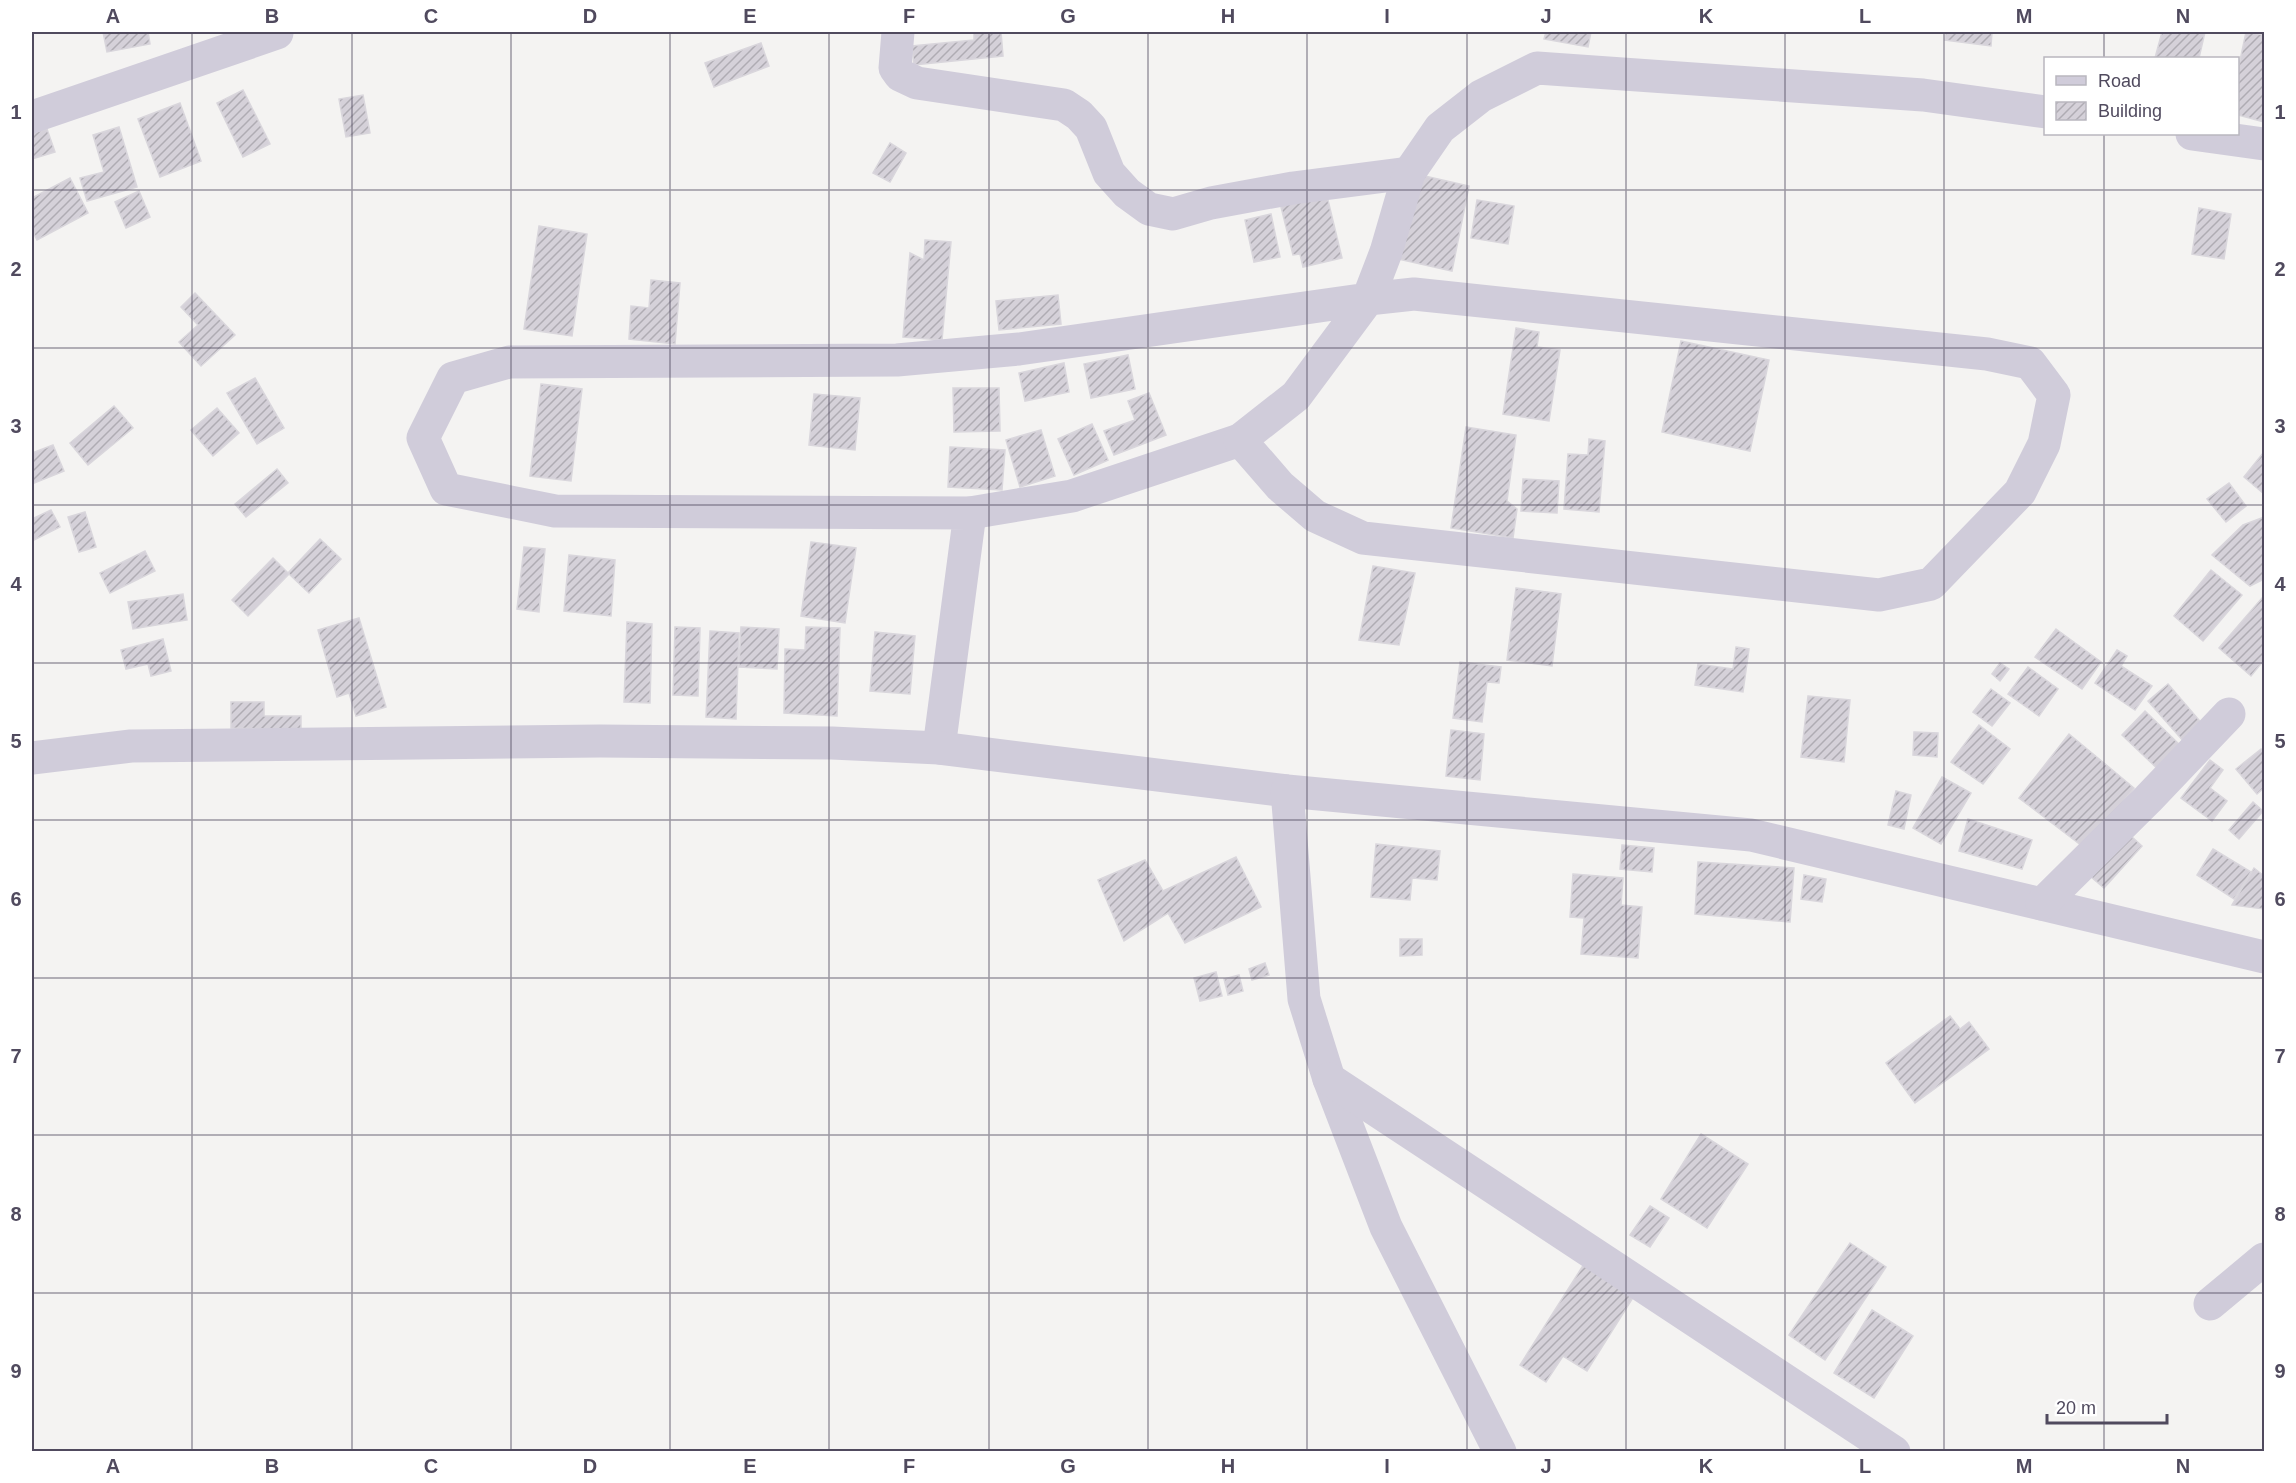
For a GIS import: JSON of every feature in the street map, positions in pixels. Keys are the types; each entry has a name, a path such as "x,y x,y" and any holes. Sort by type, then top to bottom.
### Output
{"street":[{"path":"898,32 896,68 900,75 917,83 1064,105 1079,115 1091,128 1108,173 1127,193 1149,209 1173,214 1211,203 1293,188 1409,173"},
{"path":"32,117 278,33"},
{"path":"1240,440 1280,486 1315,516 1363,538 1880,596 1931,584 2020,492 2044,444 2054,395 2030,363 1987,354 1414,294 1368,299 1019,349 897,360 509,362 453,378 423,438 446,489 555,511 970,513 1072,496 1240,440 1296,396 1368,299 1386,252 1409,173 1440,128 1481,96 1537,68 1923,95 2044,112"},
{"path":"2199,135 2265,144"},
{"path":"939,748 970,513"},
{"path":"2042,904 2148,799 2229,714"},
{"path":"32,758 131,746 612,741 832,743 939,748 1287,791 1751,836 2265,957"},
{"path":"1287,791 1304,999 1329,1079 1386,1227 1500,1452"},
{"path":"1329,1079 1894,1452"},
{"path":"2210,1304 2265,1259"}],"building":[{"path":"103,32 148,32 150,44 107,52"},
{"path":"974,32 1001,32 1003,56 914,65 912,46 974,40"},
{"path":"1546,32 1591,32 1588,47 1544,39"},
{"path":"1946,32 1992,32 1991,46 1945,40"},
{"path":"2162,32 2205,32 2199,57 2155,57"},
{"path":"2246,32 2264,35 2264,122 2239,115 2239,65"},
{"path":"761,43 769,66 714,87 705,63"},
{"path":"243,90 270,144 243,157 217,103"},
{"path":"363,95 370,133 346,137 339,99"},
{"path":"180,103 201,161 160,177 138,119"},
{"path":"119,127 137,187 87,201 80,178 104,172 93,135"},
{"path":"47,129 55,152 32,159 32,133"},
{"path":"890,143 906,153 890,182 873,173"},
{"path":"1416,174 1469,186 1452,271 1398,259"},
{"path":"70,178 88,213 37,240 32,230 32,198"},
{"path":"139,191 150,217 126,228 115,202"},
{"path":"1326,192 1342,258 1303,267 1300,254 1293,255 1280,203"},
{"path":"1477,200 1514,206 1508,244 1471,238"},
{"path":"2199,208 2231,214 2224,259 2192,254"},
{"path":"1271,214 1280,257 1254,262 1245,220"},
{"path":"539,226 587,234 572,336 524,329"},
{"path":"925,240 951,242 942,340 903,337 910,253 924,260"},
{"path":"651,280 680,283 675,344 629,339 631,306 649,308"},
{"path":"195,293 235,335 201,366 179,342 198,325 181,307"},
{"path":"1058,295 1061,324 999,330 996,301"},
{"path":"1516,328 1539,332 1537,347 1560,350 1549,421 1503,414"},
{"path":"1681,341 1769,360 1750,451 1662,432"},
{"path":"1128,355 1135,389 1091,398 1084,364"},
{"path":"1064,363 1069,392 1025,401 1019,373"},
{"path":"255,378 284,428 257,444 227,393"},
{"path":"541,384 582,389 571,481 530,476"},
{"path":"953,388 999,388 1000,431 954,432"},
{"path":"1149,393 1166,435 1114,455 1104,431 1135,420 1128,401"},
{"path":"814,394 860,398 855,450 809,445"},
{"path":"114,406 133,428 88,465 70,443"},
{"path":"217,408 239,433 213,456 191,430"},
{"path":"1092,424 1108,460 1074,475 1058,439"},
{"path":"1466,427 1516,435 1507,501 1517,509 1513,538 1451,528"},
{"path":"1041,430 1055,476 1020,487 1006,440"},
{"path":"1589,439 1605,441 1599,512 1564,509 1568,454 1588,455"},
{"path":"53,445 64,471 32,484 32,453"},
{"path":"950,447 1005,450 1002,490 948,487"},
{"path":"2264,452 2264,494 2244,477"},
{"path":"277,469 288,483 246,517 235,504"},
{"path":"1523,479 1559,481 1557,513 1521,511"},
{"path":"2229,483 2246,506 2226,522 2207,499"},
{"path":"51,510 60,527 32,541 32,519"},
{"path":"85,512 96,547 79,552 68,517"},
{"path":"2264,517 2264,579 2250,586 2212,555 2243,525"},
{"path":"320,539 341,559 309,593 288,573"},
{"path":"811,542 856,548 845,623 801,616"},
{"path":"524,547 545,549 539,612 517,609"},
{"path":"145,551 155,571 110,593 100,573"},
{"path":"569,555 615,560 611,616 564,611"},
{"path":"273,558 289,574 248,616 232,600"},
{"path":"1373,566 1415,573 1399,645 1359,640"},
{"path":"2211,570 2242,595 2203,641 2174,616"},
{"path":"1516,588 1561,594 1552,666 1507,660"},
{"path":"183,594 187,620 133,629 128,602"},
{"path":"2262,598 2264,600 2264,660 2251,676 2219,648"},
{"path":"359,618 386,707 356,716 349,693 337,697 318,630"},
{"path":"627,622 652,624 650,703 624,702"},
{"path":"675,627 700,628 698,696 673,695"},
{"path":"741,627 779,629 777,669 739,667"},
{"path":"806,627 840,628 837,716 784,713 785,649 805,650"},
{"path":"2056,629 2101,662 2082,689 2035,657"},
{"path":"710,631 739,633 736,719 706,717"},
{"path":"875,632 915,636 910,694 870,691"},
{"path":"163,639 171,671 151,676 148,664 126,669 121,650"},
{"path":"1736,647 1749,649 1743,692 1695,685 1698,664 1733,669"},
{"path":"2117,650 2127,656 2121,666 2152,686 2135,710 2095,683"},
{"path":"1460,662 1501,667 1499,683 1487,682 1482,722 1453,718"},
{"path":"2000,663 2009,669 2000,681 1992,674"},
{"path":"2028,667 2058,689 2039,716 2008,694"},
{"path":"2168,684 2204,726 2185,743 2148,701"},
{"path":"1991,689 2010,703 1992,726 1973,712"},
{"path":"1808,696 1850,700 1844,762 1801,757"},
{"path":"231,702 264,702 264,716 301,716 301,730 231,728"},
{"path":"2145,711 2184,749 2162,773 2122,735"},
{"path":"1979,725 2010,749 1983,784 1951,762"},
{"path":"1451,730 1484,734 1480,780 1446,776"},
{"path":"1914,732 1938,733 1937,757 1913,755"},
{"path":"2069,734 2134,788 2086,849 2019,798"},
{"path":"2261,749 2264,754 2264,788 2257,794 2236,769"},
{"path":"2210,760 2223,770 2210,788 2227,801 2212,821 2181,798"},
{"path":"1942,777 1971,793 1941,844 1913,828"},
{"path":"1896,791 1911,795 1904,829 1888,825"},
{"path":"2253,802 2263,811 2239,839 2229,830"},
{"path":"1968,819 2032,840 2022,869 1959,851"},
{"path":"2122,828 2142,846 2104,888 2084,871"},
{"path":"1376,844 1440,851 1437,880 1412,878 1410,900 1371,897"},
{"path":"1622,845 1654,848 1652,872 1620,869"},
{"path":"2213,849 2251,872 2234,899 2197,875"},
{"path":"1236,857 1261,907 1185,943 1168,913 1124,941 1098,880 1145,860 1163,891"},
{"path":"1698,862 1794,868 1790,922 1695,914"},
{"path":"2254,868 2264,876 2264,909 2232,905"},
{"path":"1573,874 1623,878 1621,905 1642,907 1638,958 1581,954 1584,918 1570,917"},
{"path":"1804,875 1826,879 1822,902 1801,899"},
{"path":"1400,939 1422,939 1422,955 1400,956"},
{"path":"1265,963 1269,975 1252,980 1249,969"},
{"path":"1216,972 1222,996 1200,1001 1194,978"},
{"path":"1239,975 1243,991 1228,995 1224,979"},
{"path":"1950,1016 1960,1029 1969,1022 1989,1049 1915,1103 1886,1063"},
{"path":"1701,1134 1748,1164 1707,1228 1661,1199"},
{"path":"1650,1206 1669,1218 1650,1247 1630,1235"},
{"path":"1850,1243 1886,1267 1825,1360 1789,1335"},
{"path":"1584,1264 1634,1296 1587,1371 1563,1356 1546,1382 1520,1365"},
{"path":"1872,1310 1913,1336 1874,1398 1834,1373"}]}
